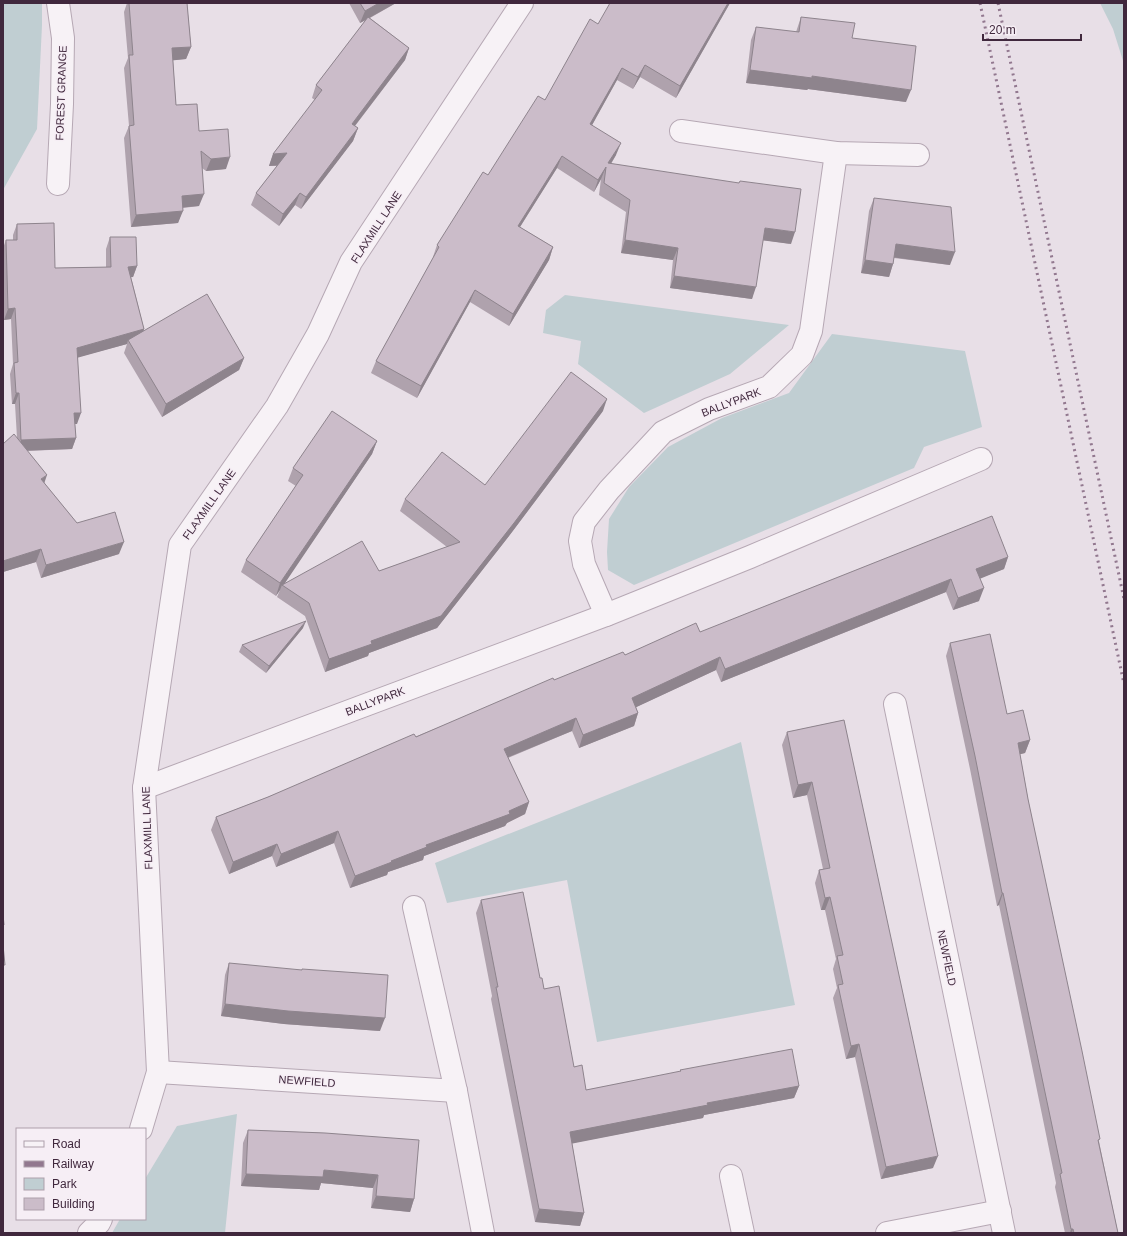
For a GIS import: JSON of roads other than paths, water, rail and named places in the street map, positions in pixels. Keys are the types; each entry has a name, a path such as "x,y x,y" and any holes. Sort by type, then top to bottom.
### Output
{"street":[{"name":"FOREST GRANGE","path":"58,3 63,38 62,104 58,184"},
{"name":"FLAXMILL LANE","path":"141,1128 158,1072 144,788 180,545 277,406 318,334 351,262 522,3"},
{"path":"681,131 836,153 918,155"},
{"name":"BALLYPARK","path":"606,615 584,564 580,541 584,522 609,490 663,432 709,409 769,387 802,355 810,331 836,153"},
{"name":"BALLYPARK","path":"144,788 606,615 757,554 981,459"},
{"name":"NEWFIELD","path":"895,704 1004,1233"},
{"path":"414,907 456,1091 483,1233"},
{"name":"NEWFIELD","path":"158,1072 456,1091"},
{"path":"731,1176 743,1233"},
{"path":"887,1233 1000,1211"},
{"path":"89,1233 100,1220"}],"railway":[{"path":"980,3 1124,684"},
{"path":"998,3 1124,599"}]}
